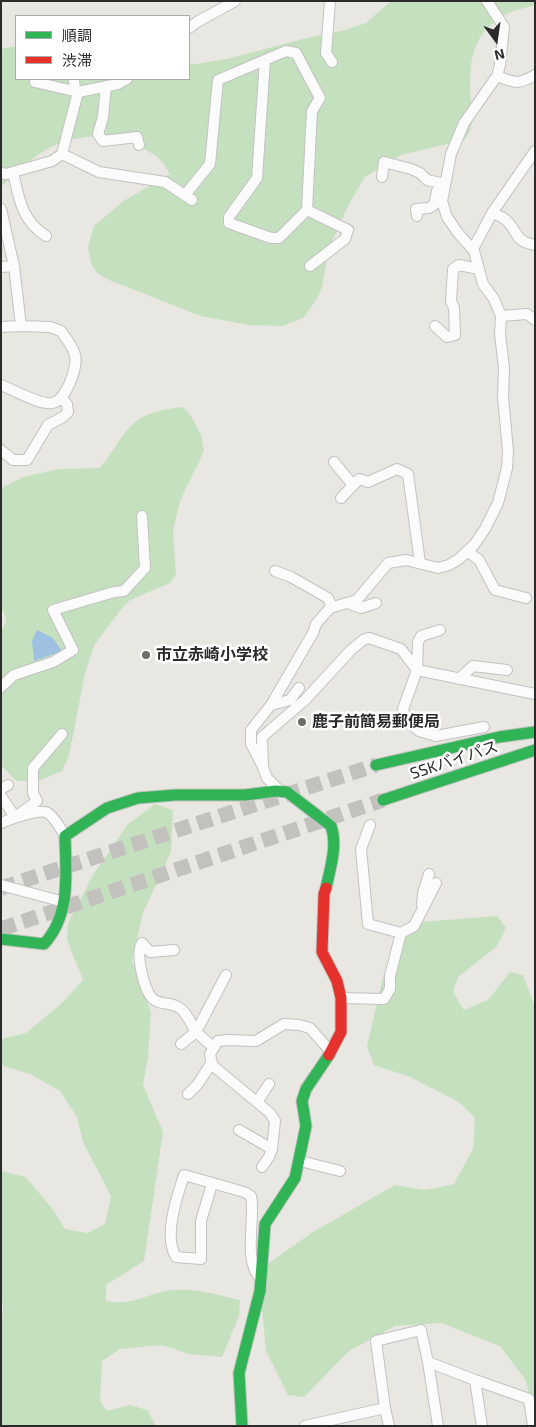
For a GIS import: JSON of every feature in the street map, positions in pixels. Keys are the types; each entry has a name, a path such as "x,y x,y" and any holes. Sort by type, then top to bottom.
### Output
{"street":[{"path":"190,27 235,1"},
{"path":"330,1 326,53 332,62"},
{"path":"416,216 416,209 429,208 434,205 450,154 464,123 497,76 504,26 487,1"},
{"path":"62,154 99,172 165,182 188,197 210,164 218,80 286,51 296,53 320,98 312,111 307,210 280,238 271,238 229,224 228,217 257,178 265,60"},
{"path":"497,76 511,82 521,83 535,75"},
{"path":"1,173 13,172 52,160 62,154 76,92 74,80"},
{"path":"36,82 76,92 118,84 125,80"},
{"path":"106,86 103,117 98,134 104,141 138,136"},
{"path":"473,249 492,213 535,151"},
{"path":"382,177 384,162 411,169 420,173 427,180 441,183"},
{"path":"13,172 21,206 36,230 46,236"},
{"path":"279,790 267,778 251,744 251,730 271,705 313,633 316,624 330,608 357,600 388,563 406,560 438,568 449,565 459,559 485,529 498,503 507,468 508,451 503,397 504,368 500,334 501,316 494,299 484,284 473,249 458,233 447,217 442,201 441,183"},
{"path":"1,209 14,266 21,326"},
{"path":"307,210 348,230 345,239 316,266"},
{"path":"492,213 507,220 517,237 525,243 535,245"},
{"path":"436,326 447,337 455,335 454,308 451,301 453,269 459,265 479,269"},
{"path":"1,267 14,266"},
{"path":"501,316 527,314 535,320"},
{"path":"1,327 50,327 62,331 75,354 76,366 64,396 54,403 44,403 1,385"},
{"path":"1,450 13,460 26,460 48,425 68,412 67,404 61,398"},
{"path":"334,462 353,485"},
{"path":"341,498 359,479 368,482 396,470 408,474 420,563"},
{"path":"1,688 14,675 52,662 74,650 53,610 114,592 124,591 145,568 142,516"},
{"path":"467,551 479,560 495,590 526,598"},
{"path":"275,571 291,576 328,598 332,607"},
{"path":"348,603 361,608 376,603"},
{"path":"440,630 421,636 418,642 417,670 402,709 407,721 419,732 436,736 484,727"},
{"path":"263,767 262,737 305,700 350,651 363,640 369,638 401,649 417,670 535,694"},
{"path":"459,679 472,666 507,670"},
{"path":"271,705 290,700 299,688"},
{"path":"376,765 472,743 535,732"},
{"path":"15,817 37,801 33,793 33,768 62,734"},
{"name":"SSKバイパス","path":"383,800 535,750"},
{"path":"65,836 108,807 131,800 163,795 251,795 279,790 287,792 331,826 334,834 331,867 324,894 322,952 337,981 341,998 341,1032 331,1052 306,1089 302,1101 306,1126 295,1178 265,1224 262,1280 239,1373 242,1426"},
{"path":"1,796 15,817"},
{"path":"1,822 15,817 42,812 49,814 65,836 64,902 60,924 52,938 44,944 27,944 1,939"},
{"path":"370,825 361,849 368,924 401,933 414,926 436,884"},
{"path":"421,911 423,893 429,874"},
{"path":"1,885 64,902"},
{"path":"341,998 384,999 390,989 390,976 401,933"},
{"path":"174,950 150,952 142,943 139,948 140,962 146,987 156,1002 177,1006 182,1010 196,1032 213,1047"},
{"path":"181,1044 196,1032 226,975"},
{"path":"262,1167 272,1150 275,1120 270,1112 212,1065 210,1054 213,1047 218,1041 256,1041 284,1024 299,1024 310,1028 331,1052"},
{"path":"188,1094 198,1084 212,1062"},
{"path":"257,1102 269,1084"},
{"path":"240,1130 272,1150"},
{"path":"300,1161 340,1171"},
{"path":"212,1184 201,1220 201,1259 176,1257 172,1251 172,1215 184,1175 244,1192 251,1196 253,1204 251,1244 254,1273 262,1280"},
{"path":"389,1426 376,1341 421,1330 438,1426"},
{"path":"428,1362 529,1399 533,1426"},
{"path":"475,1380 482,1426"},
{"path":"305,1426 326,1424 385,1408"}],"green space":[{"path":"391,1 535,1 535,5 512,12 496,20 479,39 470,74 471,126 464,140 401,155 365,177 350,202 329,248 322,288 303,318 283,326 249,325 201,316 109,280 97,273 91,264 88,247 94,226 122,202 170,174 156,156 134,144 110,136 93,136 63,142 38,155 1,187 1,49 15,46 15,80 190,80 190,65 227,59 345,30 366,23"},
{"path":"183,407 191,416 201,435 204,451 180,501 173,531 176,575 170,583 130,600 95,644 85,673 69,756 62,771 38,781 16,781 1,765 1,630 6,619 1,608 1,488 23,477 59,469 100,468 125,433 140,419 164,410"},
{"path":"155,804 173,810 171,852 143,913 132,961 151,1012 148,1057 143,1085 163,1132 144,1261 106,1285 106,1301 125,1302 166,1291 191,1290 240,1300 239,1316 222,1357 189,1354 162,1345 120,1349 102,1361 100,1401 107,1411 130,1405 147,1410 156,1426 1,1426 1,1333 3,1304 1,1301 1,1171 26,1177 54,1211 65,1229 87,1233 105,1224 111,1196 83,1142 77,1117 60,1091 30,1074 1,1065 1,1039 26,1033 61,1004 83,980 67,940 68,923 93,875 128,824"},
{"path":"497,916 506,928 496,947 458,977 453,992 464,1010 488,1000 510,972 523,975 535,1007 535,1412 525,1379 500,1346 441,1323 395,1326 349,1351 304,1397 288,1395 266,1351 261,1298 269,1263 313,1232 395,1185 426,1190 454,1184 473,1149 475,1118 459,1102 410,1077 374,1065 367,1046 383,977 399,937 421,922"}],"water":[{"path":"37,630 53,638 62,651 34,661 32,641"}],"tunnel":[{"path":"1,888 376,765"},
{"path":"1,929 383,800"}],"traffic: fast":[{"path":"376,765 499,737 535,732"},
{"path":"383,800 535,750"},
{"path":"1,939 44,944 53,933 63,907 66,879 65,836 107,808 138,798 175,795 245,795 276,791 287,792 331,826 334,849 326,888"},
{"path":"242,1426 239,1373 260,1291 265,1224 295,1178 306,1126 302,1101 306,1089 329,1055"}],"traffic: jam":[{"path":"326,888 324,894 322,952 337,981 341,998 341,1032 329,1055"}],"place":[{"name":"市立赤崎小学校","path":"146,655"},
{"name":"鹿子前簡易郵便局","path":"302,722"}]}
